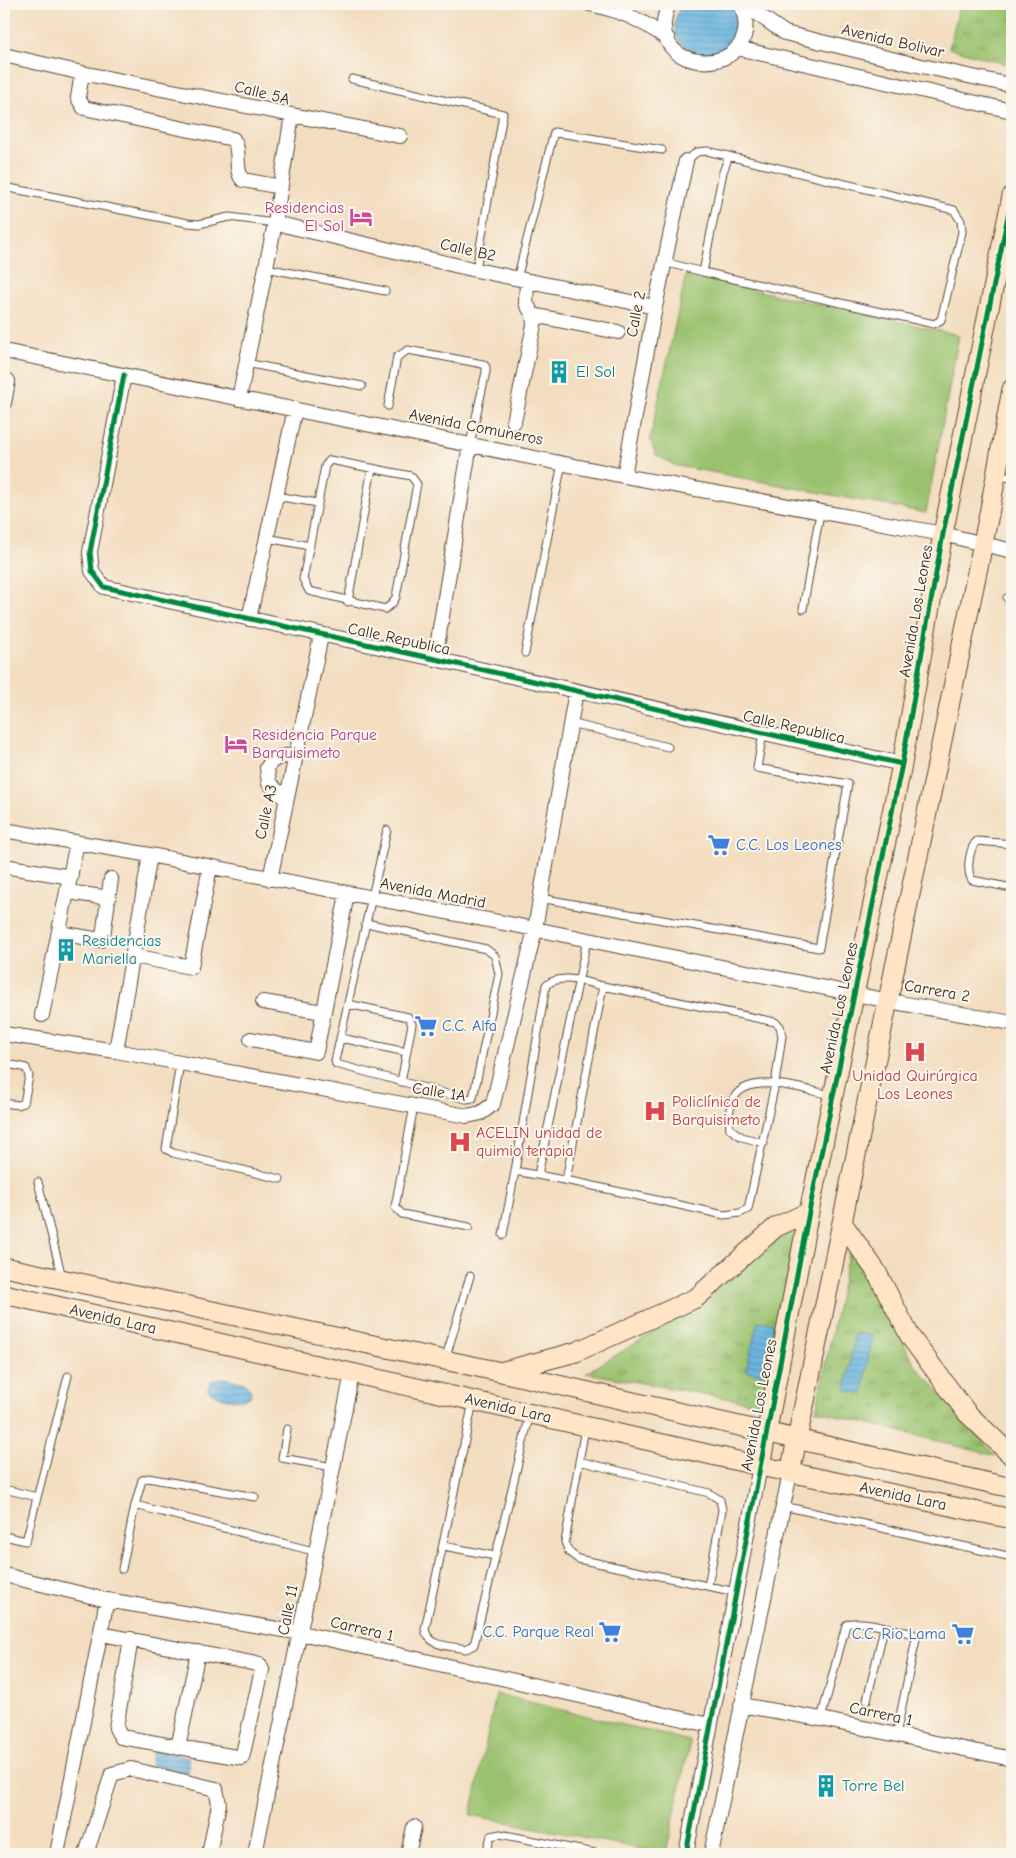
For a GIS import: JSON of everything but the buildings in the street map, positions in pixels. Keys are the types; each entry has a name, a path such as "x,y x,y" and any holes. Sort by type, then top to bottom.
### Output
{"street":[{"path":"590,4 621,11 644,22 668,39 683,57 694,62 717,61 737,48 1012,111"},
{"path":"668,4 664,20 668,39"},
{"name":"Avenida Bolivar","path":"737,48 746,25 742,4"},
{"name":"Avenida Bolivar","path":"742,4 785,33 908,63 1010,84 1012,87"},
{"name":"Calle 5A","path":"4,55 82,74 292,115 275,223 239,399"},
{"path":"82,74 78,98 84,108 233,140 237,144 238,176 243,180 281,187"},
{"path":"292,115 400,136"},
{"name":"Calle 2","path":"624,476 654,307 686,161"},
{"name":"Avenida Los Leones","path":"686,1854 809,1212 902,764 943,534 1012,196"},
{"name":"Calle B2","path":"275,223 476,270 654,307"},
{"path":"514,422 534,324 533,315 526,303 522,280"},
{"path":"533,315 618,332"},
{"name":"Avenida Comuneros","path":"4,351 624,476 943,534 1012,551"},
{"name":"Calle Republica","path":"124,376 90,552 92,571 104,587 321,636 435,658 902,764"},
{"path":"4,403 8,381"},
{"path":"711,1854 843,1224 982,545 1004,477 1012,389"},
{"path":"249,619 295,409"},
{"path":"435,658 470,444"},
{"name":"Calle A3","path":"270,879 321,636"},
{"name":"Calle 1A","path":"4,1034 116,1051 467,1116 481,1113 493,1104 535,929 576,691"},
{"path":"286,800 269,783 266,768 272,760 278,757 296,755"},
{"name":"Avenida Madrid","path":"4,830 210,867 856,992"},
{"path":"42,1015 60,933 76,842"},
{"path":"116,1051 150,856"},
{"path":"4,866 71,877"},
{"path":"133,956 191,967 210,867"},
{"path":"60,933 100,940 103,936 111,879"},
{"path":"68,892 109,898"},
{"path":"251,1039 316,1052 347,894"},
{"name":"Carrera 2","path":"856,992 889,1001 1012,1023"},
{"path":"263,1002 323,1012"},
{"path":"501,1372 576,1352 696,1298 776,1227 809,1212"},
{"path":"843,1224 876,1271 911,1338 968,1413 1012,1456"},
{"name":"Avenida Lara","path":"4,1267 501,1372 1012,1488"},
{"name":"Avenida Lara","path":"4,1294 790,1473 1012,1519"},
{"name":"Calle 11","path":"255,1854 352,1373"},
{"name":"Carrera 1","path":"4,1575 107,1600 301,1633 710,1725"},
{"path":"57,1854 107,1600"},
{"path":"101,1634 131,1639 198,1652 260,1665 262,1670 242,1758 120,1737 116,1728 131,1639"},
{"path":"178,1748 198,1652"},
{"name":"Carrera 1","path":"741,1705 821,1718 1012,1759"},
{"path":"86,1854 112,1774 120,1770 131,1770 216,1789 219,1804 209,1854"},
{"path":"408,1854 414,1827"}],"lane":[{"path":"352,79 503,114 476,270"},
{"path":"522,280 554,132 662,150"},
{"path":"664,262 934,324 941,320 962,232 962,221 954,210 707,150 697,152 686,161"},
{"path":"703,272 723,172 729,156"},
{"path":"4,187 188,223 199,224 229,217 275,223"},
{"path":"266,268 384,291"},
{"path":"388,406 397,357 402,352 408,350 483,364 486,367 486,372 470,444"},
{"path":"246,363 362,386"},
{"path":"330,460 411,476 417,484 396,597 392,604 384,609 309,592 303,579 318,503 326,462 330,460"},
{"path":"525,654 562,462"},
{"path":"348,602 372,468"},
{"path":"275,496 318,503"},
{"path":"803,609 820,513"},
{"path":"267,538 310,546"},
{"path":"570,723 668,747"},
{"path":"540,898 819,948 848,784 757,768 763,733"},
{"path":"366,923 486,949 495,956 499,974 476,1096 466,1099 338,1066 335,1061 371,899 387,830"},
{"path":"1012,844 977,841 973,844 969,875 972,880 1012,888"},
{"path":"538,1175 587,940"},
{"path":"503,1235 546,985 553,980 577,981 775,1022 780,1026 782,1036 775,1084 764,1144 748,1209 740,1213 724,1215 566,1180 515,1171"},
{"path":"566,1180 603,986"},
{"path":"348,1004 408,1016 412,1024 401,1082"},
{"path":"340,1038 406,1052"},
{"path":"4,1063 26,1068 30,1076 24,1103 18,1106 4,1103"},
{"path":"180,1063 166,1149 173,1153 280,1179"},
{"path":"764,1144 742,1137 730,1129 728,1112 736,1092 750,1084 775,1084 833,1095"},
{"path":"414,1106 395,1207 402,1214 469,1227"},
{"path":"38,1182 62,1280"},
{"path":"445,1360 470,1276"},
{"path":"4,1536 26,1541 68,1376"},
{"path":"473,1400 444,1546 425,1629 426,1636 433,1643 466,1649 474,1645 530,1414"},
{"path":"585,1426 565,1542 569,1552 578,1558 736,1592"},
{"path":"288,1429 282,1458 334,1468"},
{"path":"579,1461 709,1493 720,1500 722,1510 708,1586"},
{"path":"122,1568 142,1480 148,1478 255,1497"},
{"path":"4,1490 37,1497"},
{"path":"135,1505 317,1552"},
{"path":"783,1506 1012,1557"},
{"path":"444,1546 495,1556"},
{"path":"821,1718 846,1625 853,1621 913,1634 916,1639 896,1735"},
{"path":"867,1700 884,1628"},
{"path":"486,1854 491,1836 500,1834 600,1854"}],"green space":[{"path":"960,4 1012,4 1012,66 949,48"},
{"path":"686,275 959,335 926,513 674,465 656,455 650,439"},
{"path":"797,1225 765,1405 586,1373 683,1315"},
{"path":"850,1245 916,1366 996,1456 816,1410"},
{"path":"496,1694 690,1741 666,1854 471,1815"}],"water":[{"path":"683,4 729,4 737,22 737,29 731,44 721,52 708,55 695,52 683,45 676,35 675,21"},
{"path":"758,1321 774,1323 762,1376 746,1370"},
{"path":"855,1333 872,1336 863,1394 846,1390"},
{"path":"223,1378 245,1383 251,1391 250,1397 233,1400 218,1396 208,1390 211,1381"},
{"path":"153,1750 190,1758 187,1773 150,1765"}],"cycle path":[{"path":"686,1854 809,1212 902,764 943,534 1012,196"},
{"path":"124,375 90,552 92,571 104,587 902,764"}],"place":[{"name":"Residencias El Sol","path":"361,217"},
{"name":"El Sol","path":"559,372"},
{"name":"Residencia Parque Barquisimeto","path":"236,744"},
{"name":"C.C. Los Leones","path":"719,845"},
{"name":"Residencias Mariella","path":"66,950"},
{"name":"C.C. Alfa","path":"426,1026"},
{"name":"Unidad Quirúrgica Los Leones","path":"915,1052"},
{"name":"Policlínica de Barquisimeto","path":"655,1111"},
{"name":"ACELIN unidad de quimio terapia","path":"460,1142"},
{"name":"C.C. Parque Real","path":"610,1632"},
{"name":"C.C. Rio Lama","path":"963,1634"},
{"name":"Torre Bel","path":"826,1786"}]}
